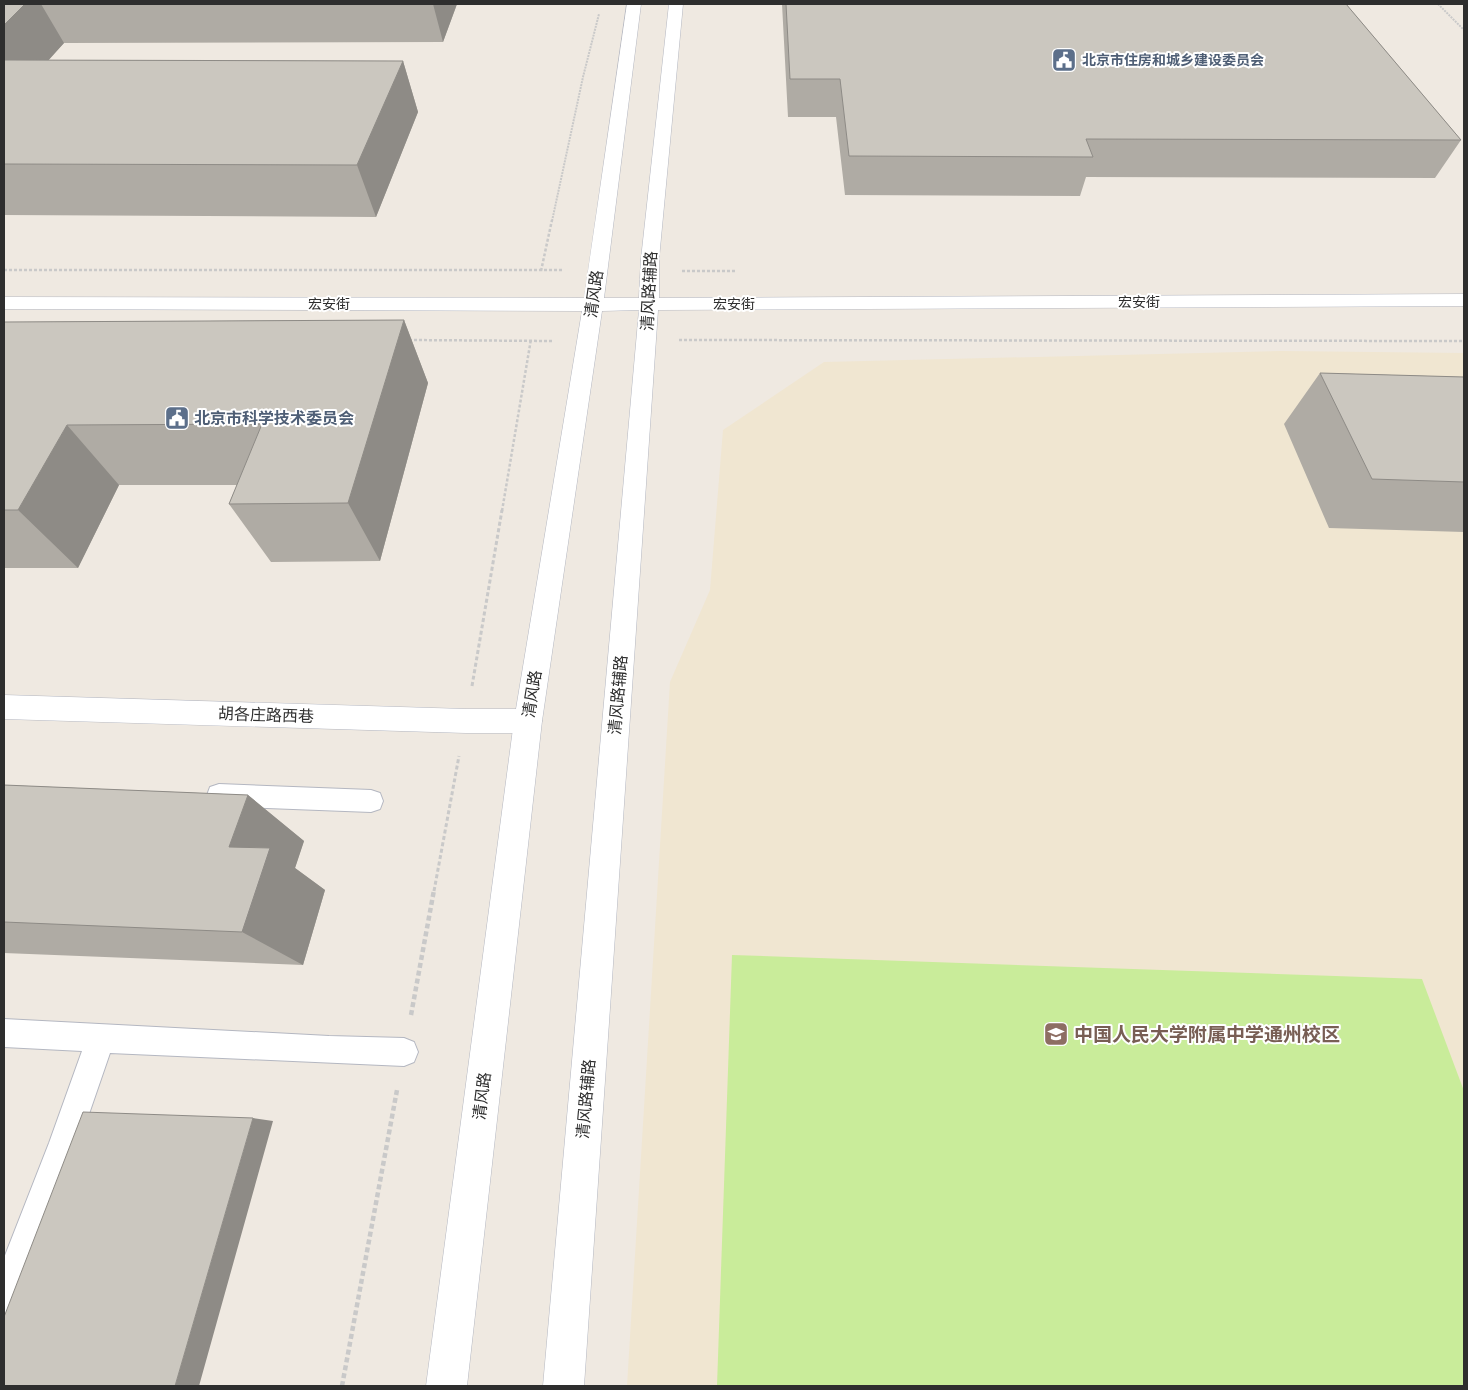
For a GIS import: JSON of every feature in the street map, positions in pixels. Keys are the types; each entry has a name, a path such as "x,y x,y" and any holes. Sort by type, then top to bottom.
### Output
{"street":[{"name":"清风路","path":"446,1386 528,721 593,304 634,4"},
{"name":"清风路辅路","path":"563,1386 649,304 650,259 676,4"},
{"name":"宏安街","path":"4,303 649,304 1464,300"},
{"name":"胡各庄路西巷","path":"4,707 466,721 528,721"}],"lane":[{"path":"192,794 371,801"},
{"path":"4,1033 329,1050 404,1052"},
{"path":"4,1298 101,1038"}],"path":[{"path":"1438,4 1464,30"},
{"path":"402,340 587,341"},
{"path":"646,340 1464,340"}],"shaded area":[{"name":"中国人民大学附属中学通州校区","path":"1281,351 1464,353 1464,1386 627,1386 670,682 710,590 723,430 824,362"}],"green space":[{"path":"732,955 1422,979 1464,1091 1464,1386 717,1386"}],"building":[{"path":"4,4 25,4 4,25"},
{"name":"北京市住房和城乡建设委员会","path":"786,4 1346,4 1461,140 1086,139 1093,157 849,156 840,79 790,79"},
{"path":"4,60 403,61 357,165 4,164"},
{"path":"404,320 348,503 229,504 262,424 67,425 18,510 4,510 4,322"},
{"path":"1320,373 1464,377 1464,482 1372,479"},
{"path":"4,785 248,795 229,847 270,848 242,932 4,922"},
{"path":"83,1112 253,1118 175,1386 4,1386 4,1317"}],"place":[{"name":"北京市住房和城乡建设委员会","path":"1064,60"},
{"name":"北京市科学技术委员会","path":"177,418"},
{"name":"中国人民大学附属中学通州校区","path":"1056,1034"}]}
